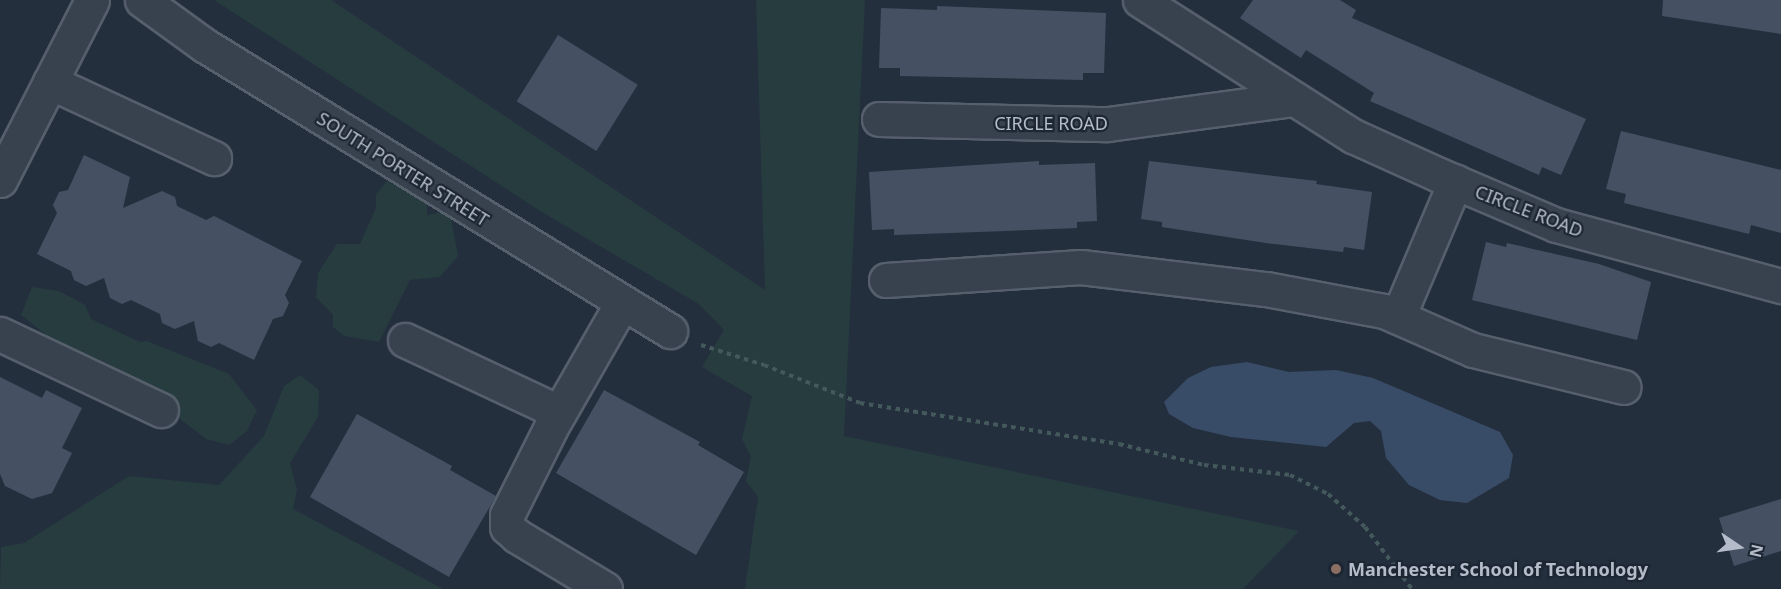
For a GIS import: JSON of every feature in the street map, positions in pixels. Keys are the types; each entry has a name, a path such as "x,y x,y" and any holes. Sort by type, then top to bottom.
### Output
{"street":[{"path":"0,180 92,0"},
{"name":"SOUTH PORTER STREET","path":"142,0 204,45 670,331"},
{"name":"CIRCLE ROAD","path":"1140,0 1353,136 1455,182 1556,225 1781,286"},
{"path":"50,82 214,158"},
{"name":"CIRCLE ROAD","path":"879,119 1108,124 1293,99"},
{"path":"1398,317 1455,182"},
{"path":"886,280 1081,267 1266,289 1343,302 1398,317 1473,350 1624,387"},
{"path":"606,589 507,526 507,515 559,412 622,303"},
{"path":"0,334 161,410"},
{"path":"405,340 559,412"}],"path":[{"path":"670,331 717,353 764,365 860,403 1119,444 1204,465 1290,475 1328,494 1365,527 1412,589"}],"green space":[{"path":"214,0 331,0 765,290 756,0 865,0 844,436 1299,531 1243,589 745,589 758,497 746,481 751,457 742,439 752,396 702,367 724,330 699,304 545,214"},
{"path":"387,181 427,202 427,215 441,212 451,219 458,256 440,277 410,280 379,342 344,336 333,327 333,315 316,297 318,273 337,244 360,244 376,208 376,194"},
{"path":"32,287 59,291 85,305 91,319 140,342 147,341 229,374 257,410 247,431 229,445 206,439 109,364 50,338 21,315"},
{"path":"300,375 319,390 318,417 290,463 297,490 293,509 443,589 0,589 1,547 24,543 129,476 219,485 264,436 284,386"}],"water":[{"path":"1247,362 1289,372 1336,370 1373,378 1500,432 1513,455 1509,478 1467,503 1440,500 1409,485 1386,458 1381,431 1370,421 1354,423 1326,447 1231,437 1193,428 1169,414 1164,402 1188,378 1211,367"}],"building":[{"path":"1253,0 1340,0 1356,10 1352,18 1586,119 1561,175 1542,167 1539,175 1370,101 1374,93 1306,50 1301,58 1240,18"},
{"path":"1663,0 1781,0 1781,34 1662,16"},
{"path":"937,6 1106,13 1104,73 1083,73 1083,80 900,76 900,68 879,68 881,8 937,10"},
{"path":"558,35 638,85 596,151 517,101"},
{"path":"1621,131 1781,170 1781,233 1751,225 1749,234 1624,203 1626,194 1606,189"},
{"path":"84,155 130,177 123,208 162,191 175,197 177,206 206,220 214,216 302,261 285,295 289,303 283,316 273,319 254,360 219,343 211,347 198,341 194,321 175,329 162,323 160,314 131,300 122,304 110,298 104,278 86,286 74,280 71,271 37,254 57,213 53,205 59,192 68,190"},
{"path":"1039,161 1039,165 1095,163 1097,221 1077,222 1077,228 1006,231 894,235 894,229 872,230 869,172"},
{"path":"1149,161 1317,181 1316,184 1372,192 1364,250 1344,247 1343,252 1266,243 1162,227 1162,222 1141,219"},
{"path":"1486,242 1506,247 1507,243 1599,264 1651,282 1637,340 1472,300"},
{"path":"0,377 42,398 46,390 82,408 62,448 72,453 52,493 32,499 5,486 0,474"},
{"path":"604,390 700,442 698,445 744,472 696,555 556,473"},
{"path":"357,414 452,466 450,470 496,496 449,577 310,497"},
{"path":"1781,499 1781,551 1734,566 1719,518"}],"place":[{"name":"Manchester School of Technology","path":"1336,569"}]}
